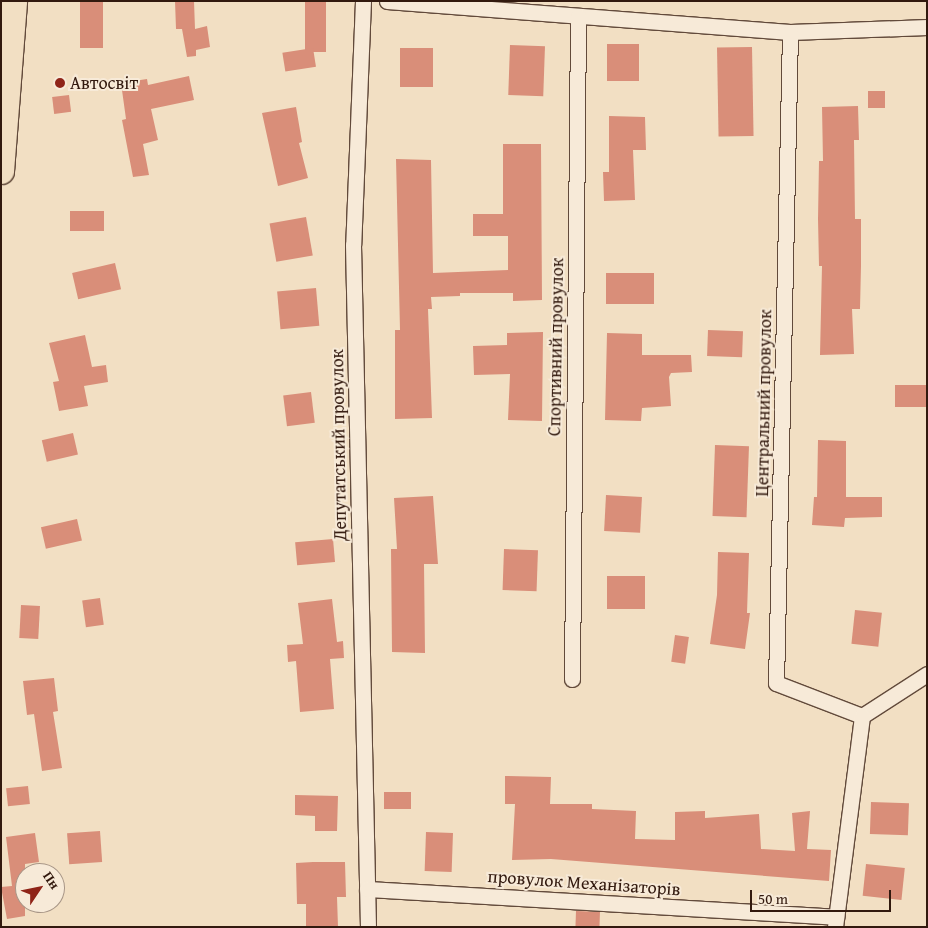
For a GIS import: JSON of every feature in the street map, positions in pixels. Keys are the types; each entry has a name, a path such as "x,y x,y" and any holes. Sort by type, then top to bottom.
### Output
{"main road":[{"path":"1,171 5,72 14,1"}],"street":[{"name":"Депутатський провулок","path":"363,1 353,245 367,888"},
{"path":"387,1 790,32 927,27"},
{"name":"Спортивний провулок","path":"572,679 578,16"},
{"name":"Центральний провулок","path":"790,32 776,683 862,716"},
{"path":"836,922 862,716 927,674"},
{"name":"провулок Механізаторів","path":"367,888 836,922"},
{"path":"367,888 368,927"}],"building":[{"path":"80,1 103,1 103,48 80,48"},
{"path":"175,1 194,1 195,29 207,26 210,47 196,50 196,56 187,57 182,29 176,29"},
{"path":"305,1 326,1 326,52 305,52"},
{"path":"607,44 639,44 639,81 607,81"},
{"path":"510,45 545,46 543,96 508,95"},
{"path":"752,47 754,136 719,137 717,48"},
{"path":"313,48 316,67 285,72 282,53"},
{"path":"400,48 433,48 433,87 400,87"},
{"path":"189,76 194,100 151,109 158,140 143,144 149,175 133,177 122,120 126,119 121,83 147,79 148,85"},
{"path":"868,91 885,91 885,108 868,108"},
{"path":"69,95 71,112 54,114 52,97"},
{"path":"858,106 859,140 854,140 855,219 861,219 861,266 860,309 852,309 854,354 820,355 822,266 819,266 818,219 819,161 823,161 822,107"},
{"path":"296,107 302,142 299,143 308,178 278,186 262,113"},
{"path":"609,116 645,117 646,150 633,150 635,200 604,201 603,172 609,172"},
{"path":"503,144 541,144 542,300 513,301 513,293 460,293 460,296 431,297 432,309 428,309 432,418 395,419 395,330 400,330 396,159 431,160 433,273 508,270 508,236 473,236 473,214 503,214"},
{"path":"70,211 104,211 104,231 70,231"},
{"path":"306,217 313,255 276,262 270,223"},
{"path":"115,263 121,289 78,299 72,273"},
{"path":"606,273 654,273 654,304 606,304"},
{"path":"316,288 319,326 280,329 277,291"},
{"path":"708,330 743,331 742,357 707,356"},
{"path":"543,332 542,421 508,420 510,374 474,375 473,346 507,345 507,333"},
{"path":"607,333 642,334 642,355 691,355 692,372 671,373 669,377 671,406 642,408 641,421 605,420"},
{"path":"85,335 92,367 106,365 108,382 84,386 88,406 59,411 53,382 59,381 49,343"},
{"path":"895,385 927,385 927,407 895,407"},
{"path":"311,392 315,423 287,426 283,395"},
{"path":"73,433 78,454 47,462 42,440"},
{"path":"818,440 846,441 846,497 882,497 882,517 845,518 844,527 812,525 814,497 817,497"},
{"path":"715,445 749,446 747,517 713,516"},
{"path":"606,495 642,497 640,533 604,531"},
{"path":"433,496 438,564 424,564 425,653 392,652 391,549 397,549 394,498"},
{"path":"77,519 82,540 46,549 41,527"},
{"path":"333,539 335,562 297,565 295,542"},
{"path":"504,549 538,550 537,591 503,590"},
{"path":"718,552 749,553 747,613 750,613 745,649 710,644 717,595"},
{"path":"607,576 645,576 645,609 607,609"},
{"path":"100,598 104,625 86,627 82,601"},
{"path":"332,599 337,642 343,641 344,658 330,659 334,709 300,712 296,661 288,662 287,645 303,644 298,603"},
{"path":"21,605 40,606 38,639 19,638"},
{"path":"855,610 882,613 878,647 851,644"},
{"path":"675,635 689,637 685,664 671,662"},
{"path":"54,678 58,711 53,712 62,768 42,771 34,714 27,715 23,681"},
{"path":"505,776 551,777 550,804 592,804 592,809 636,811 635,839 675,840 675,812 705,811 705,818 759,814 761,849 795,851 792,813 810,811 807,849 831,850 829,881 551,859 512,860 515,804 505,804"},
{"path":"28,786 30,804 8,806 6,788"},
{"path":"384,792 411,792 411,809 384,809"},
{"path":"295,795 338,796 337,831 315,831 315,816 295,815"},
{"path":"871,802 909,803 908,835 870,834"},
{"path":"100,831 102,862 69,864 67,833"},
{"path":"426,832 453,833 452,872 425,871"},
{"path":"35,833 39,862 15,863 15,913 25,913 25,916 7,919 1,887 12,886 6,837"},
{"path":"345,862 346,897 337,897 338,927 306,927 306,904 297,904 296,863"},
{"path":"866,864 905,868 901,900 863,896"},
{"path":"576,911 600,912 599,927 575,927"}],"place":[{"name":"Автосвіт","path":"60,83"}]}
